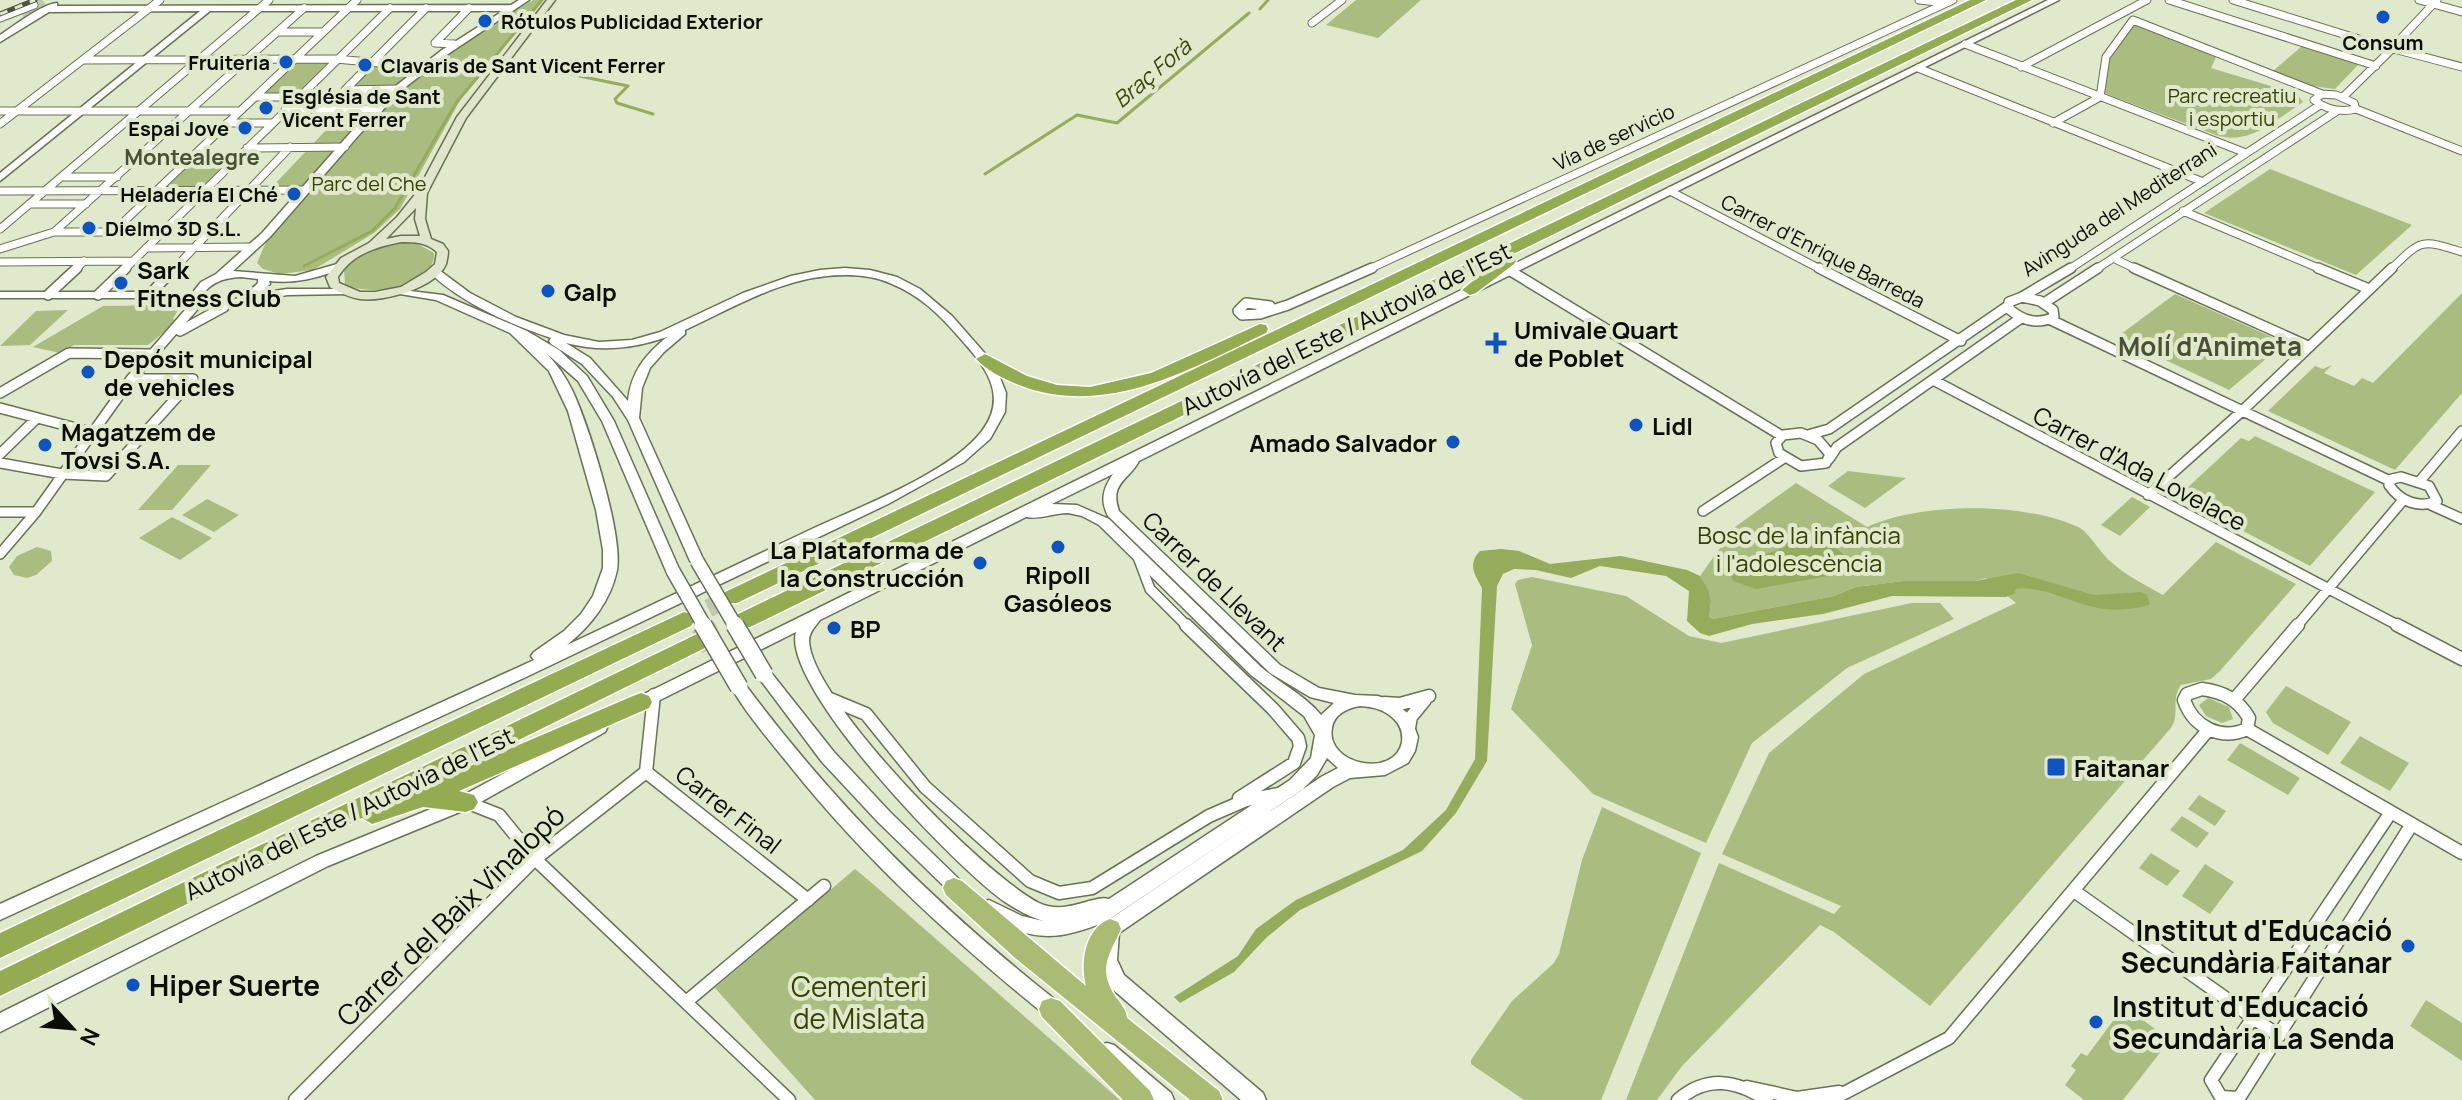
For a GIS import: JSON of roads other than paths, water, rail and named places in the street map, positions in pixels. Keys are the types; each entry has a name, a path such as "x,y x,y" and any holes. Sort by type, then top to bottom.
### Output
{"highway":[{"name":"Autovía del Este / Autovia de l'Est","path":"730,598 1925,22 1980,0"},
{"name":"Autovía del Este / Autovia de l'Est","path":"743,621 2026,0"},
{"path":"1470,290 1486,275 1526,250 1615,206 1635,190"},
{"path":"985,359 1009,376 1041,389 1081,393 1121,389 1516,214 1535,211"},
{"name":"Autovía del Este / Autovia de l'Est","path":"0,946 684,620"},
{"name":"Autovía del Este / Autovia de l'Est","path":"0,984 697,642"},
{"path":"202,885 239,878 390,806 422,797 647,698"},
{"path":"422,797 466,802"},
{"path":"954,888 1022,949 1210,1100"},
{"path":"0,934 50,922"},
{"path":"1110,929 1099,941 1094,956 1094,976 1108,1007 1136,1040"},
{"path":"1051,1009 1141,1100"}],"main road":[{"path":"373,245 401,219 422,193 462,117 551,0"},
{"path":"422,193 420,219 426,240"},
{"path":"401,239 426,240 443,251 443,259 435,272 398,291 367,296 343,292 334,285 332,277 346,258 373,245 401,239"}],"street":[{"path":"0,39 61,0"},
{"path":"0,124 160,0"},
{"path":"0,178 218,0"},
{"path":"0,229 269,0"},
{"path":"113,232 357,0"},
{"path":"3,549 36,512 131,379 196,302 198,291 253,247 398,89 454,44 525,0"},
{"path":"1312,23 1342,0"},
{"path":"1908,0 1925,22"},
{"path":"1919,0 1951,1"},
{"path":"0,1023 322,861 466,802 647,698 2055,0"},
{"path":"2021,67 2147,0"},
{"path":"2169,0 2376,66"},
{"path":"2233,0 2391,49 2462,67"},
{"path":"2419,0 2462,12"},
{"name":"Vía de servicio","path":"1260,310 1288,305 1925,22 1951,1"},
{"path":"2343,97 2435,2"},
{"path":"0,18 34,5"},
{"path":"47,9 426,8 467,5 514,8"},
{"path":"454,44 435,43 467,5"},
{"path":"54,232 304,8"},
{"path":"98,295 390,8"},
{"path":"398,89 345,90 426,8"},
{"path":"0,31 23,16"},
{"path":"2100,97 2107,55 2131,21 2136,20 2322,94 2343,97 2354,103 2356,109"},
{"path":"278,32 323,32"},
{"path":"1965,44 2246,153"},
{"path":"83,60 336,59 423,67"},
{"path":"1918,68 2203,182"},
{"path":"2322,94 2314,97 2320,105 2337,111 2356,109 2462,151"},
{"path":"255,97 298,97"},
{"path":"2053,123 2100,97"},
{"name":"Avinguda del Mediterrani","path":"1808,435 1829,429 1961,341 2008,306 2011,300 2022,297 2320,105"},
{"path":"285,110 379,109"},
{"path":"0,111 240,111"},
{"name":"Avinguda del Mediterrani","path":"2044,303 2337,111"},
{"path":"227,123 272,123"},
{"path":"151,295 290,147"},
{"path":"247,148 345,147"},
{"path":"192,157 239,156"},
{"path":"62,177 117,177"},
{"path":"0,191 305,190"},
{"name":"Carrer d'Enrique Barreda","path":"1670,191 1961,341"},
{"path":"29,204 86,204"},
{"path":"2183,211 2369,289"},
{"path":"0,249 54,232 162,232"},
{"path":"2148,495 2241,412 2417,244 2432,243 2462,252"},
{"path":"146,248 253,247"},
{"path":"248,299 264,284 249,263 253,247"},
{"path":"2115,259 2308,346"},
{"path":"48,295 84,261"},
{"path":"0,262 133,261"},
{"path":"151,295 241,273 293,279 337,267"},
{"path":"1509,270 1782,436"},
{"path":"435,272 460,293 586,361 617,394 634,420 697,561 764,674 828,757 954,888 1019,925 1039,930 1057,929 1099,916 1287,791 1310,773 1322,751 1324,727 1338,707 1372,701 1400,704 1429,696 1411,717 1411,740 1400,760 1389,767 1348,771 1327,782 1110,929 1108,960 1117,981 1259,1100"},
{"path":"0,912 860,512 963,457 989,432 1001,402 999,387 985,359 918,292 892,279 860,273 828,273 789,279 737,299 699,319 638,342 618,345 584,344 520,328 439,297 398,291"},
{"path":"165,341 224,307 248,299 287,292 343,292"},
{"path":"0,295 151,295 213,308 224,307"},
{"path":"2022,297 2044,303 2055,314 2051,320"},
{"path":"2008,306 2021,318 2038,323 2051,320 2390,481 2401,477 2419,482 2432,489 2434,503"},
{"path":"1829,459 1830,454 1823,443 1808,435 1794,433 1782,436 1776,443 1784,458 1798,465 1814,467 1829,459 1837,447 2021,318"},
{"path":"634,420 634,386 639,373 660,348 699,319"},
{"path":"503,678 548,651 588,616 603,592 611,564 596,488 568,394 544,356 520,328"},
{"path":"520,328 555,353 583,379 597,400 673,571 739,687 800,768 860,837 967,937 1164,1100"},
{"path":"0,393 69,353 151,354"},
{"path":"0,463 62,474 106,476 193,379 131,379"},
{"name":"Carrer d'Ada Lovelace","path":"1935,381 2462,659"},
{"path":"0,408 91,432 143,433"},
{"path":"0,454 37,418"},
{"path":"2419,482 2461,435"},
{"name":"Carrer de Llevant","path":"1148,450 1115,479 1108,500 1113,513 1247,644 1290,680 1328,698 1372,701"},
{"path":"1703,511 1784,458"},
{"path":"2390,481 2390,488 2404,499 2434,503 2462,513"},
{"path":"2234,700 2404,499"},
{"path":"2434,503 2462,519"},
{"name":"Carrer de Llevant","path":"1000,524 1044,509 1064,507 1084,511 1104,522 1259,674 1309,711 1321,728 1323,739"},
{"path":"0,512 36,512"},
{"name":"Carrer de Llevant","path":"1134,552 1150,589 1273,709 1291,729 1300,746 1294,763 1209,816"},
{"path":"817,614 804,629 802,647 806,660 830,699 900,792 935,830 1021,904 1040,913 1074,915 1099,907 1153,879"},
{"path":"2193,690 2212,690 2234,700 2249,718 2247,729 2236,734 2209,729 2185,708 2187,694 2193,690"},
{"name":"Carrer Final","path":"647,698 646,772 808,900"},
{"path":"830,699 866,714 925,787 962,822 1030,881 1059,893 1092,888 1209,816 1238,802 1287,791"},
{"path":"1372,701 1392,708 1409,728"},
{"path":"1831,1100 1949,1038 2209,729"},
{"path":"2247,729 2462,853"},
{"path":"1323,739 1336,759 1362,770"},
{"name":"Carrer del Baix Vinalopó","path":"295,1100 535,859 646,772"},
{"path":"466,802 499,815 535,859 789,1100"},
{"path":"2391,812 2211,1080 2221,1097 2239,1098 2412,824"},
{"path":"686,1002 824,886"},
{"path":"2074,891 2279,1036"},
{"path":"1678,1100 1690,1088 1707,1081 1727,1081 1797,1098 1847,1089"},
{"path":"1747,1087 1767,1100"}],"waterway":[{"path":"304,266 372,231 395,208 456,103 542,0"},
{"name":"Braç Forà","path":"1260,9 1268,0"},
{"name":"Braç Forà","path":"985,174 1077,115 1117,123 1249,13"},
{"name":"Braç Forà","path":"526,65 628,86 615,99 617,103 653,114"}],"tunnel":[{"path":"23,16 43,0"},
{"path":"684,620 730,598"},
{"path":"735,625 743,621"},
{"path":"697,642 735,625"},
{"path":"731,627 735,625"}],"railway":[{"path":"0,14 35,0"}],"place":[{"name":"Consum","path":"2383,17"},
{"name":"Rótulos Publicidad Exterior","path":"485,21"},
{"name":"Fruiteria","path":"286,62"},
{"name":"Clavaris de Sant Vicent Ferrer","path":"365,65"},
{"name":"Església de Sant Vicent Ferrer","path":"266,108"},
{"name":"Espai Jove","path":"245,128"},
{"name":"Heladería El Ché","path":"294,194"},
{"name":"Dielmo 3D S.L.","path":"89,228"},
{"name":"Sark Fitness Club","path":"121,283"},
{"name":"Galp","path":"548,291"},
{"name":"Umivale Quart de Poblet","path":"1496,343"},
{"name":"Depósit municipal de vehicles","path":"88,372"},
{"name":"Lidl","path":"1636,425"},
{"name":"Amado Salvador","path":"1453,442"},
{"name":"Magatzem de Tovsi S.A.","path":"45,445"},
{"name":"Ripoll Gasóleos","path":"1058,547"},
{"name":"La Plataforma de la Construcción","path":"980,563"},
{"name":"BP","path":"834,628"},
{"name":"Faitanar","path":"2056,767"},
{"name":"Institut d'Educació Secundària Faitanar","path":"2408,946"},
{"name":"Hiper Suerte","path":"133,985"},
{"name":"Institut d'Educació Secundària La Senda","path":"2096,1022"}],"district":[{"name":"Montealegre","path":"192,157"},
{"name":"Molí d'Animeta","path":"2210,346"}],"park label":[{"name":"Parc recreatiu i esportiu","path":"2232,106"},
{"name":"Parc del Che","path":"369,183"},
{"name":"Bosc de la infància i l'adolescència","path":"1799,548"},
{"name":"Cementeri de Mislata","path":"859,1002"}]}
